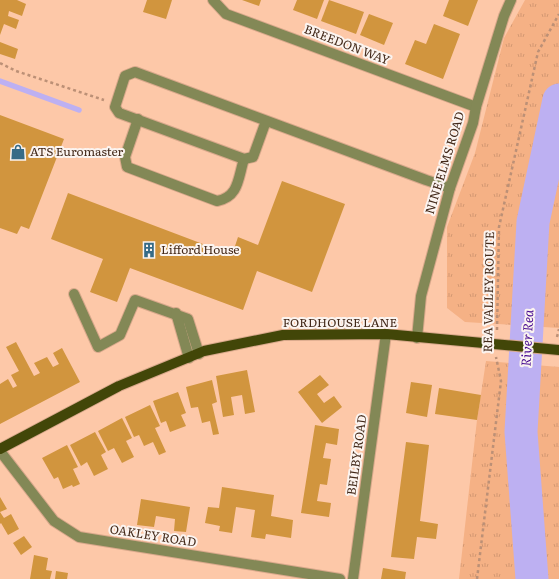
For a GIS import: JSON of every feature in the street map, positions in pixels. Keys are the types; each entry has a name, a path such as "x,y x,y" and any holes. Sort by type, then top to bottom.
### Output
{"main road":[{"name":"FORDHOUSE LANE","path":"0,450 119,386 199,354 283,335 386,334 559,350"}],"street":[{"name":"BREEDON WAY","path":"214,0 226,14 476,107"},
{"name":"NINE ELMS ROAD","path":"417,338 421,296 450,188 473,123 476,107 504,16 511,0"},
{"path":"266,121 253,157 244,159 119,112 115,106 125,76 135,72 450,188"},
{"path":"138,119 125,157 127,167 217,201 227,199 234,194 244,159"},
{"path":"74,294 98,347 120,334 136,300 188,318 199,354"},
{"path":"176,313 188,358"},
{"name":"BEILBY ROAD","path":"353,579 386,334"},
{"name":"OAKLEY ROAD","path":"0,450 54,521 79,537 340,579"}],"path":[{"name":"REA VALLEY ROUTE","path":"477,579 501,381 496,358 499,227 538,52 559,14"},
{"path":"0,63 16,71 116,104"}],"green space":[{"path":"525,0 559,0 559,328 465,322 447,308 447,227 475,153 504,38"},
{"path":"486,361 559,367 559,579 459,579 477,420"}],"building":[{"path":"0,0 17,0 26,4 22,16 9,11 8,16 19,20 16,29 4,24 0,35"},
{"path":"147,0 172,0 166,19 143,12"},
{"path":"242,0 261,0 259,6"},
{"path":"297,0 324,0 317,19 293,10"},
{"path":"329,0 364,12 356,34 321,21"},
{"path":"449,0 478,0 468,26 443,16"},
{"path":"369,14 393,23 384,45 360,35"},
{"path":"434,24 460,34 443,79 405,64 415,40 426,44"},
{"path":"0,42 18,49 15,59 0,54"},
{"path":"0,115 64,139 29,229 21,226 17,234 0,228"},
{"name":"Lifford House","path":"282,181 345,204 312,292 257,271 243,310 130,268 117,302 90,292 103,259 51,239 68,193 232,255 238,237 258,245"},
{"path":"16,342 34,376 40,373 34,363 47,357 53,367 59,364 53,353 62,348 80,382 0,424 0,384 8,379 13,388 17,386 11,375 19,371 6,347"},
{"path":"247,370 255,412 245,414 242,395 231,397 234,415 223,417 216,376"},
{"path":"320,375 329,385 317,394 324,403 334,396 342,407 322,423 298,392"},
{"path":"212,380 217,402 212,404 219,434 213,435 210,421 202,423 198,407 191,408 186,387"},
{"path":"411,382 432,385 427,417 406,413"},
{"path":"439,388 481,395 477,420 435,414"},
{"path":"178,392 186,413 181,415 186,426 170,432 166,421 161,423 153,401"},
{"path":"150,405 160,426 155,428 166,452 159,455 153,442 144,446 139,435 134,437 125,417"},
{"path":"122,418 132,438 126,441 134,457 122,463 114,448 108,451 98,431"},
{"path":"315,425 339,429 337,445 326,443 323,458 331,459 327,485 320,484 317,501 331,503 329,517 301,513"},
{"path":"95,432 106,452 101,455 108,469 94,476 87,462 81,466 70,445"},
{"path":"406,442 429,445 420,521 438,524 436,539 417,537 414,559 391,557"},
{"path":"67,445 78,467 73,469 80,484 73,487 72,485 63,489 58,477 54,479 42,458"},
{"path":"222,487 274,495 271,516 293,520 291,538 266,534 265,539 251,537 255,510 236,507 232,533 219,531 220,526 205,523 208,507 219,508"},
{"path":"0,497 7,509 0,512"},
{"path":"141,499 190,507 186,532 174,531 175,519 156,516 154,527 137,525"},
{"path":"0,512 4,518 11,514 19,529 8,535 1,523 0,524"},
{"path":"24,536 32,547 21,555 13,543"},
{"path":"34,555 48,558 46,570 52,571 50,579 30,579"},
{"path":"383,568 406,572 405,579 381,579"},
{"path":"56,571 68,573 67,579 55,579"}],"waterway":[{"path":"0,81 79,110"},
{"name":"River Rea","path":"532,579 521,432 533,222 559,100"}],"place":[{"name":"ATS Euromaster","path":"18,152"},
{"name":"Lifford House","path":"149,250"}]}
